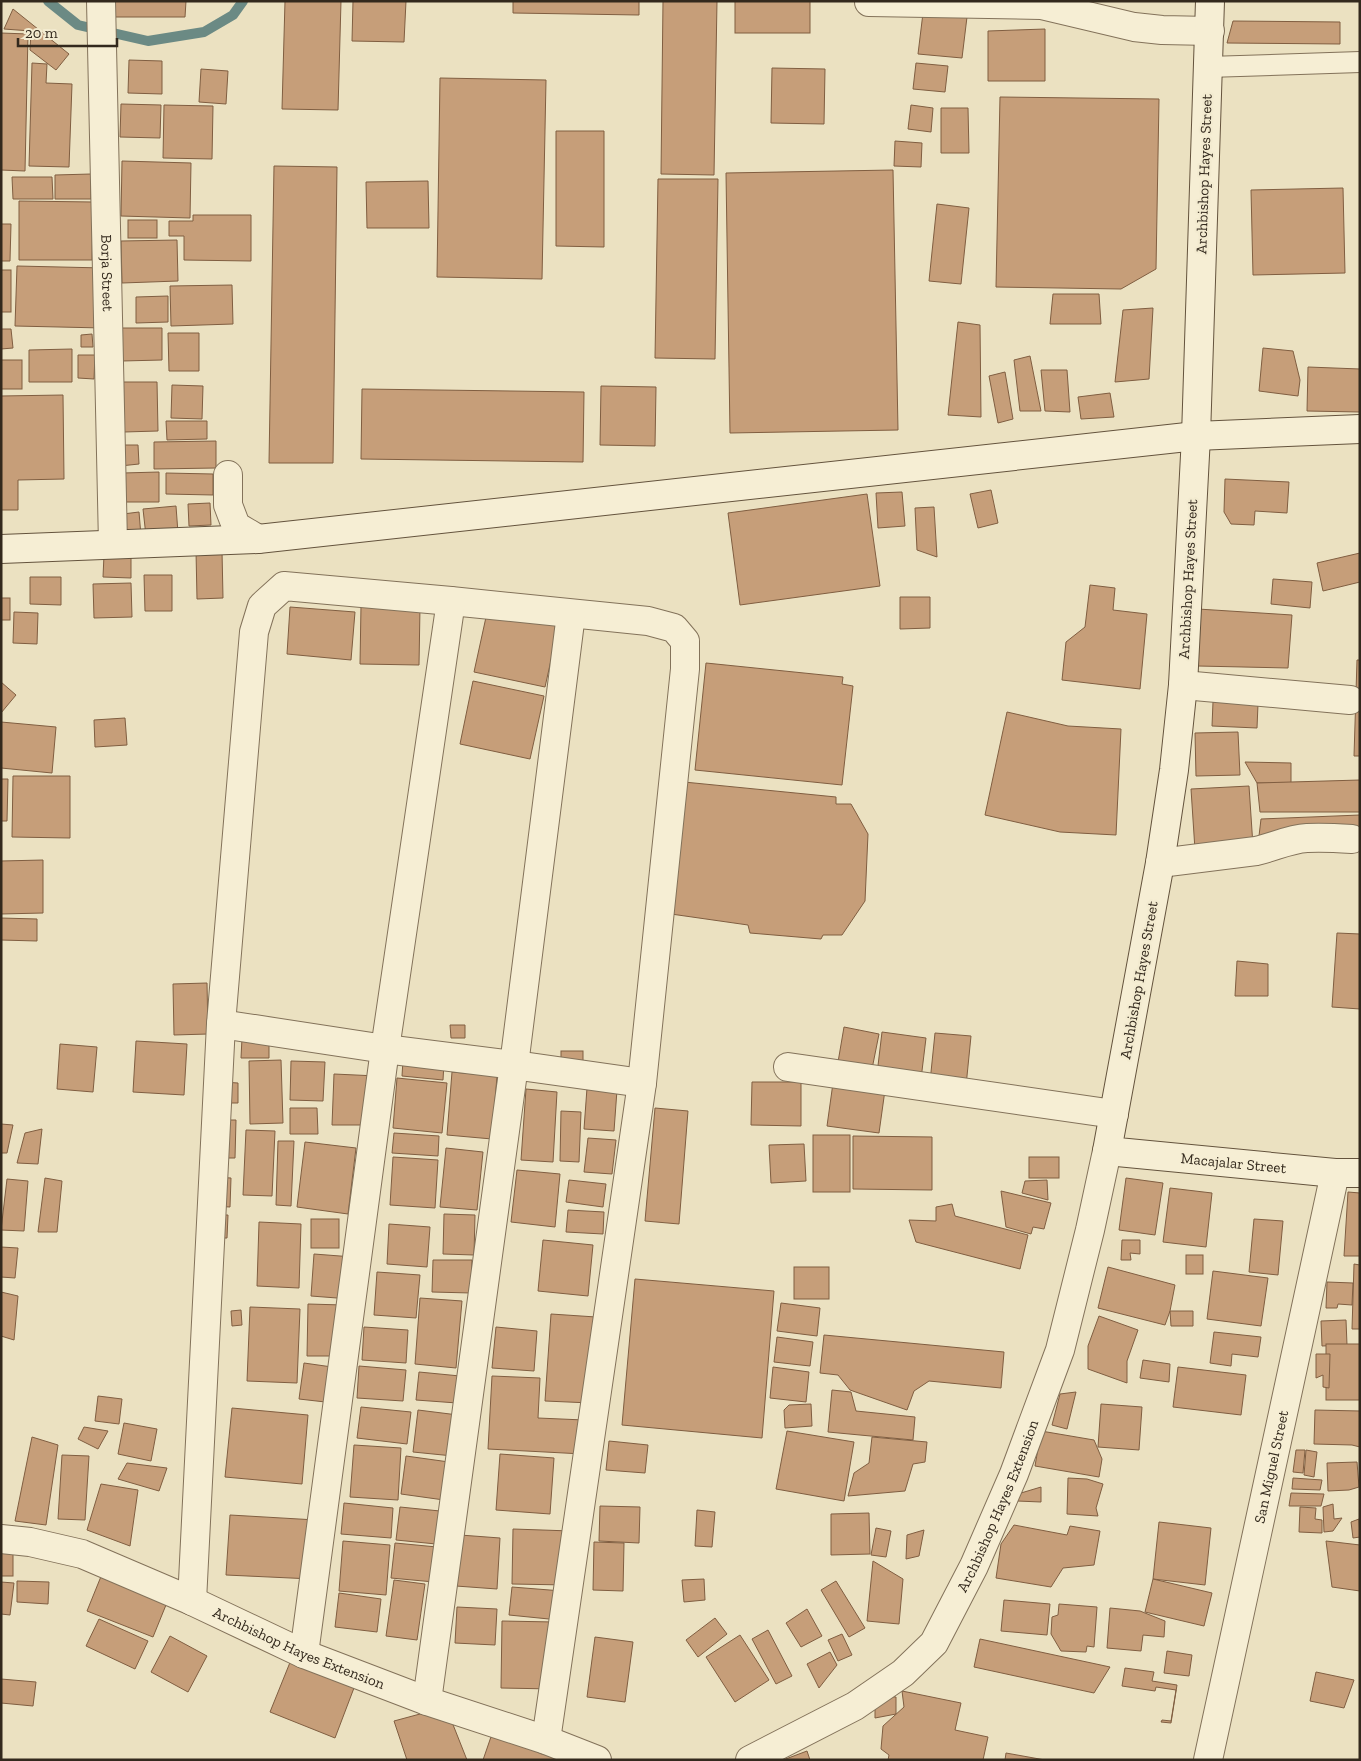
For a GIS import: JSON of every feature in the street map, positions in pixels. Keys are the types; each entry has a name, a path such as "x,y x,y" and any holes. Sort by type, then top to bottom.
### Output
{"street":[{"name":"Archbishop Hayes Street","path":"1107,1151 1160,863 1174,770 1183,685 1196,436 1210,1"},
{"name":"Borja Street","path":"101,2 113,544"},
{"path":"870,2 1040,5 1134,27 1162,30 1210,31"},
{"path":"1,550 258,539 1196,436 1360,429"},
{"path":"228,475 228,505 236,526 258,539"},
{"path":"192,1601 221,1024 254,632 262,606 284,586 648,621 674,628 685,642 685,669 642,1083 546,1740"},
{"path":"304,1654 385,1049 451,601"},
{"path":"427,1701 514,1065 571,614"},
{"path":"1183,685 1350,700"},
{"path":"1160,863 1256,851 1270,848 1280,843 1306,838 1352,839"},
{"path":"221,1024 385,1049 642,1083"},
{"path":"788,1067 1114,1114"},
{"name":"Archbishop Hayes Extension","path":"750,1760 855,1706 903,1674 934,1643 974,1566 1014,1474 1060,1350 1090,1230 1107,1151"},
{"name":"Macajalar Street","path":"1107,1151 1347,1173"},
{"name":"San Miguel Street","path":"1208,1760 1347,1173"},
{"name":"Archbishop Hayes Extension","path":"1,1539 30,1542 82,1554 192,1601 304,1654 427,1701 546,1740 597,1760"}],"lane":[{"path":"1208,67 1360,62"}],"building":[{"path":"111,1 186,1 185,17 111,17"},
{"path":"285,1 341,1 338,110 282,109"},
{"path":"353,1 406,1 404,42 352,41"},
{"path":"513,1 639,1 639,15 513,13"},
{"path":"663,1 717,1 714,175 661,174"},
{"path":"735,1 810,1 810,33 735,33"},
{"path":"13,9 69,54 56,70 30,50 31,31 4,29"},
{"path":"923,13 967,17 962,58 918,54"},
{"path":"1233,21 1340,22 1340,44 1227,43"},
{"path":"1045,29 1045,81 988,81 988,31"},
{"path":"1,33 28,34 25,171 1,170"},
{"path":"129,60 162,61 162,94 128,93"},
{"path":"32,63 47,64 46,83 72,84 69,167 29,166"},
{"path":"916,63 948,66 945,92 913,89"},
{"path":"772,68 825,69 824,124 771,123"},
{"path":"201,69 228,71 226,104 199,102"},
{"path":"440,78 546,80 542,279 437,277"},
{"path":"1000,97 1159,99 1156,269 1121,289 996,287"},
{"path":"121,104 161,105 160,138 120,137"},
{"path":"164,105 213,106 212,159 163,158"},
{"path":"911,105 933,108 931,132 908,129"},
{"path":"941,108 968,108 969,153 941,153"},
{"path":"556,131 604,131 604,247 556,246"},
{"path":"895,141 922,143 921,167 894,166"},
{"path":"122,161 191,163 190,218 121,216"},
{"path":"274,166 337,167 333,463 269,463"},
{"path":"893,170 898,430 730,433 726,173"},
{"path":"91,174 91,199 55,199 55,175"},
{"path":"12,177 52,177 53,199 13,199"},
{"path":"658,179 718,179 715,359 655,358"},
{"path":"428,181 429,228 367,228 366,182"},
{"path":"1343,188 1345,273 1253,275 1251,190"},
{"path":"19,201 93,202 92,260 19,260"},
{"path":"937,204 969,208 961,284 929,281"},
{"path":"193,215 251,215 251,261 184,260 184,236 169,236 169,221 193,221"},
{"path":"128,220 157,220 157,238 128,238"},
{"path":"1,224 11,224 10,261 1,261"},
{"path":"177,240 178,281 122,283 121,241"},
{"path":"17,266 104,268 103,328 15,326"},
{"path":"1,270 11,270 11,312 1,312"},
{"path":"232,285 233,324 171,326 170,286"},
{"path":"1053,294 1099,294 1101,324 1050,324"},
{"path":"168,296 168,322 136,323 136,297"},
{"path":"1153,308 1149,379 1115,382 1123,310"},
{"path":"958,322 980,325 981,417 948,415"},
{"path":"121,328 162,328 162,360 122,361"},
{"path":"1,329 11,329 13,348 1,349"},
{"path":"168,333 199,333 199,371 169,371"},
{"path":"92,334 93,347 81,347 81,335"},
{"path":"1263,348 1293,351 1300,380 1298,396 1259,391"},
{"path":"72,349 72,382 29,382 29,350"},
{"path":"78,355 95,355 94,379 78,378"},
{"path":"1030,356 1041,411 1020,411 1014,360"},
{"path":"1,360 22,360 22,389 1,389"},
{"path":"1308,367 1360,369 1360,412 1307,411"},
{"path":"1041,370 1067,370 1070,412 1045,411"},
{"path":"1005,372 1013,419 998,423 989,376"},
{"path":"123,382 157,382 158,431 124,432"},
{"path":"172,385 203,386 202,419 171,418"},
{"path":"601,386 656,387 655,446 600,445"},
{"path":"362,389 584,392 583,462 361,459"},
{"path":"1110,393 1114,417 1081,419 1078,397"},
{"path":"63,395 64,479 18,480 18,510 1,510 1,396"},
{"path":"166,421 207,421 207,439 167,440"},
{"path":"216,441 216,468 154,469 154,442"},
{"path":"118,445 138,445 139,464 120,466"},
{"path":"159,472 159,502 123,502 123,473"},
{"path":"166,473 213,474 213,495 166,494"},
{"path":"1225,479 1289,482 1287,513 1255,511 1254,525 1231,524 1224,512"},
{"path":"991,490 998,523 978,528 970,494"},
{"path":"902,492 905,526 878,528 876,493"},
{"path":"867,494 880,586 740,605 728,513"},
{"path":"210,503 211,525 189,526 188,504"},
{"path":"176,506 178,533 146,536 143,509"},
{"path":"934,507 937,557 917,550 915,508"},
{"path":"139,512 141,536 117,538 115,515"},
{"path":"196,551 222,551 223,598 197,599"},
{"path":"1360,553 1360,582 1323,591 1317,563"},
{"path":"104,555 131,555 131,578 103,577"},
{"path":"144,575 172,575 172,611 145,611"},
{"path":"30,577 61,577 61,605 30,604"},
{"path":"1273,579 1312,582 1310,608 1271,604"},
{"path":"131,583 132,617 94,618 93,584"},
{"path":"1090,585 1115,588 1113,610 1147,614 1140,689 1062,680 1066,642 1085,627"},
{"path":"900,597 930,597 930,628 900,629"},
{"path":"1,598 10,598 10,620 1,620"},
{"path":"361,606 420,607 419,665 360,664"},
{"path":"290,607 355,612 351,660 287,654"},
{"path":"488,608 560,620 545,687 474,672"},
{"path":"1198,609 1292,615 1288,668 1198,666"},
{"path":"14,612 38,613 37,644 13,643"},
{"path":"1357,660 1360,660 1360,756 1354,756"},
{"path":"706,663 843,677 842,684 853,686 842,785 695,770"},
{"path":"473,681 544,696 530,759 460,744"},
{"path":"1,682 16,695 1,713"},
{"path":"1213,702 1258,704 1257,728 1212,726"},
{"path":"1007,712 1068,726 1121,729 1116,835 1060,832 985,815"},
{"path":"125,718 127,745 95,747 94,720"},
{"path":"1,722 56,727 52,773 1,768"},
{"path":"1238,732 1240,775 1196,776 1195,733"},
{"path":"1245,762 1291,763 1291,783 1257,783"},
{"path":"13,776 70,776 70,838 12,837"},
{"path":"1,779 8,779 7,821 1,821"},
{"path":"1360,780 1360,812 1260,812 1257,783"},
{"path":"684,782 836,797 836,804 851,804 868,834 865,901 842,935 823,935 821,939 750,933 748,925 671,914"},
{"path":"1249,786 1253,846 1195,850 1191,789"},
{"path":"1360,815 1360,837 1259,836 1261,819"},
{"path":"43,860 43,913 1,914 1,861"},
{"path":"1,918 37,919 37,941 1,940"},
{"path":"1337,933 1360,934 1360,1009 1332,1007"},
{"path":"1237,961 1268,964 1268,996 1235,996"},
{"path":"207,983 208,1034 174,1035 173,984"},
{"path":"450,1025 465,1025 465,1038 451,1038"},
{"path":"844,1027 879,1034 871,1074 837,1068"},
{"path":"882,1032 926,1038 921,1079 877,1074"},
{"path":"935,1033 971,1036 966,1086 930,1082"},
{"path":"242,1038 269,1039 269,1058 241,1058"},
{"path":"136,1041 187,1044 184,1095 133,1092"},
{"path":"60,1044 97,1047 93,1092 57,1089"},
{"path":"561,1051 583,1051 583,1062 561,1062"},
{"path":"281,1060 283,1123 250,1124 249,1061"},
{"path":"403,1060 444,1063 443,1080 402,1076"},
{"path":"291,1061 325,1062 323,1101 290,1100"},
{"path":"452,1072 497,1076 492,1139 447,1135"},
{"path":"334,1074 377,1076 373,1125 332,1125"},
{"path":"397,1078 447,1083 442,1133 393,1128"},
{"path":"223,1082 238,1083 238,1103 223,1103"},
{"path":"752,1082 801,1082 801,1126 751,1125"},
{"path":"833,1083 885,1090 879,1133 827,1126"},
{"path":"587,1088 617,1090 614,1131 584,1129"},
{"path":"526,1089 557,1092 553,1162 521,1160"},
{"path":"290,1108 317,1108 318,1134 290,1134"},
{"path":"655,1108 688,1111 679,1224 645,1221"},
{"path":"561,1111 581,1112 579,1162 560,1161"},
{"path":"218,1120 236,1120 235,1158 218,1158"},
{"path":"1,1124 13,1125 7,1153 1,1153"},
{"path":"42,1129 38,1164 17,1163 25,1133"},
{"path":"246,1130 275,1131 272,1196 243,1195"},
{"path":"394,1133 439,1136 438,1156 392,1153"},
{"path":"813,1135 850,1135 850,1192 813,1192"},
{"path":"853,1136 932,1137 932,1190 853,1189"},
{"path":"588,1138 616,1140 612,1174 584,1172"},
{"path":"278,1141 294,1141 291,1206 276,1205"},
{"path":"305,1142 356,1148 348,1214 297,1207"},
{"path":"804,1144 806,1181 771,1183 769,1145"},
{"path":"446,1148 483,1152 477,1210 440,1207"},
{"path":"393,1157 438,1160 435,1208 390,1205"},
{"path":"1029,1157 1059,1157 1059,1178 1029,1178"},
{"path":"517,1170 560,1174 555,1227 511,1222"},
{"path":"214,1177 231,1178 230,1207 213,1206"},
{"path":"45,1178 62,1181 57,1232 38,1232"},
{"path":"1126,1178 1163,1183 1155,1235 1119,1230"},
{"path":"7,1179 28,1181 24,1231 1,1230"},
{"path":"569,1180 606,1184 603,1207 566,1202"},
{"path":"1047,1180 1048,1200 1022,1193 1025,1181"},
{"path":"1170,1188 1212,1193 1206,1247 1163,1242"},
{"path":"1001,1191 1051,1203 1044,1229 1033,1227 1031,1234 1006,1227"},
{"path":"1348,1192 1360,1193 1360,1256 1344,1256"},
{"path":"952,1204 955,1216 1028,1235 1020,1269 916,1242 909,1220 936,1221 936,1207"},
{"path":"568,1210 604,1212 603,1234 566,1232"},
{"path":"444,1214 475,1215 474,1255 443,1254"},
{"path":"216,1215 228,1215 227,1238 215,1238"},
{"path":"311,1219 339,1219 339,1248 311,1248"},
{"path":"1254,1219 1283,1221 1278,1275 1249,1272"},
{"path":"259,1222 301,1224 299,1288 257,1286"},
{"path":"389,1224 430,1227 427,1267 387,1264"},
{"path":"543,1240 593,1245 588,1296 538,1291"},
{"path":"1122,1240 1140,1240 1140,1254 1130,1253 1131,1260 1121,1260"},
{"path":"1,1247 18,1248 15,1278 1,1277"},
{"path":"314,1254 353,1257 350,1299 311,1296"},
{"path":"1186,1255 1203,1255 1203,1274 1186,1274"},
{"path":"433,1260 472,1260 471,1293 432,1292"},
{"path":"1354,1264 1360,1265 1360,1329 1352,1329"},
{"path":"794,1267 829,1267 829,1299 794,1299"},
{"path":"1108,1267 1175,1285 1165,1325 1098,1308"},
{"path":"1213,1271 1268,1278 1261,1326 1207,1319"},
{"path":"377,1272 420,1275 416,1318 374,1315"},
{"path":"635,1279 774,1291 762,1438 622,1425"},
{"path":"1327,1282 1353,1283 1352,1305 1338,1304 1337,1308 1326,1308"},
{"path":"1,1292 18,1296 14,1340 1,1336"},
{"path":"420,1298 462,1301 456,1368 415,1364"},
{"path":"781,1303 820,1308 817,1336 777,1331"},
{"path":"308,1304 343,1305 342,1356 307,1356"},
{"path":"250,1307 300,1309 297,1383 247,1381"},
{"path":"241,1310 242,1325 232,1326 231,1311"},
{"path":"1170,1311 1193,1311 1193,1326 1171,1326"},
{"path":"551,1314 596,1317 591,1403 545,1401"},
{"path":"1099,1316 1138,1330 1127,1361 1127,1383 1088,1369 1088,1346"},
{"path":"1346,1320 1347,1345 1322,1346 1321,1321"},
{"path":"364,1327 408,1330 406,1363 362,1360"},
{"path":"496,1327 537,1331 534,1371 492,1368"},
{"path":"1214,1332 1261,1337 1258,1357 1232,1354 1231,1366 1210,1363"},
{"path":"824,1335 1004,1352 1001,1388 929,1381 914,1391 907,1410 850,1390 838,1375 820,1373"},
{"path":"777,1337 813,1342 810,1366 774,1362"},
{"path":"1326,1344 1360,1344 1360,1400 1326,1400"},
{"path":"1316,1354 1330,1354 1329,1388 1323,1387 1323,1375 1316,1378"},
{"path":"1143,1360 1170,1364 1169,1382 1140,1378"},
{"path":"304,1363 339,1368 334,1403 299,1399"},
{"path":"359,1366 406,1370 403,1401 357,1398"},
{"path":"773,1367 809,1372 806,1402 770,1398"},
{"path":"1178,1367 1246,1375 1241,1415 1173,1407"},
{"path":"419,1372 460,1376 457,1403 416,1400"},
{"path":"492,1376 540,1378 538,1418 584,1420 583,1454 488,1449"},
{"path":"832,1390 851,1392 856,1411 915,1417 913,1440 828,1432"},
{"path":"1076,1392 1067,1429 1052,1425 1060,1394"},
{"path":"98,1396 122,1399 119,1424 95,1421"},
{"path":"811,1404 812,1426 785,1428 784,1410 789,1405"},
{"path":"1101,1404 1142,1407 1139,1450 1098,1447"},
{"path":"361,1407 411,1412 407,1444 357,1438"},
{"path":"232,1408 308,1415 302,1484 225,1477"},
{"path":"418,1410 458,1415 453,1456 413,1452"},
{"path":"1315,1410 1360,1411 1360,1447 1314,1444"},
{"path":"124,1423 157,1429 151,1461 118,1454"},
{"path":"84,1427 108,1431 98,1449 78,1439"},
{"path":"787,1431 854,1442 844,1501 776,1489"},
{"path":"1041,1431 1094,1440 1102,1459 1099,1477 1035,1466"},
{"path":"32,1437 58,1445 46,1525 15,1521"},
{"path":"872,1437 927,1442 925,1462 913,1464 905,1491 848,1496 854,1473 869,1463"},
{"path":"609,1441 648,1445 645,1473 606,1470"},
{"path":"354,1445 401,1448 398,1500 350,1497"},
{"path":"1296,1450 1305,1450 1303,1473 1293,1472"},
{"path":"1306,1450 1317,1452 1314,1477 1304,1475"},
{"path":"500,1454 554,1458 550,1514 496,1510"},
{"path":"62,1455 89,1456 85,1520 58,1519"},
{"path":"406,1456 449,1462 444,1500 401,1494"},
{"path":"1357,1462 1359,1487 1349,1490 1328,1491 1327,1463"},
{"path":"127,1463 167,1468 159,1491 118,1479"},
{"path":"1068,1478 1087,1479 1103,1484 1096,1508 1098,1516 1067,1514"},
{"path":"1293,1478 1322,1480 1320,1490 1292,1489"},
{"path":"101,1484 138,1490 130,1546 87,1530"},
{"path":"1041,1487 1041,1502 1017,1501 1021,1493"},
{"path":"1291,1493 1324,1494 1321,1506 1289,1506"},
{"path":"344,1503 393,1508 391,1538 341,1534"},
{"path":"1333,1504 1334,1519 1342,1518 1333,1531 1324,1532 1323,1507"},
{"path":"600,1506 640,1507 639,1543 599,1541"},
{"path":"400,1507 440,1511 436,1544 396,1540"},
{"path":"1300,1507 1316,1508 1315,1519 1322,1520 1322,1533 1299,1532"},
{"path":"697,1510 715,1512 712,1547 695,1546"},
{"path":"869,1513 870,1554 831,1555 831,1514"},
{"path":"230,1515 316,1520 312,1579 226,1575"},
{"path":"1359,1519 1360,1537 1353,1538 1351,1522"},
{"path":"1159,1522 1211,1528 1205,1585 1153,1579"},
{"path":"1014,1525 1067,1535 1070,1526 1100,1531 1094,1565 1063,1568 1051,1587 996,1578 1001,1544"},
{"path":"876,1528 891,1531 886,1557 871,1555"},
{"path":"513,1529 571,1531 567,1585 512,1584"},
{"path":"924,1530 919,1556 906,1559 907,1535"},
{"path":"460,1535 500,1538 497,1589 456,1586"},
{"path":"343,1541 390,1545 386,1595 339,1591"},
{"path":"1326,1541 1360,1545 1360,1591 1332,1587"},
{"path":"594,1542 624,1543 623,1591 593,1590"},
{"path":"1,1543 13,1543 13,1576 1,1576"},
{"path":"395,1543 437,1547 434,1582 391,1578"},
{"path":"873,1561 903,1579 899,1624 867,1621"},
{"path":"102,1574 168,1600 153,1637 87,1611"},
{"path":"704,1579 705,1600 684,1602 682,1580"},
{"path":"1153,1579 1212,1593 1204,1626 1145,1612"},
{"path":"394,1580 425,1584 417,1640 386,1636"},
{"path":"17,1581 49,1582 48,1604 17,1602"},
{"path":"836,1581 865,1628 849,1637 821,1590"},
{"path":"1,1582 14,1583 10,1615 1,1614"},
{"path":"512,1587 562,1591 559,1620 509,1615"},
{"path":"339,1593 381,1599 377,1632 335,1627"},
{"path":"1004,1600 1050,1604 1047,1635 1001,1631"},
{"path":"1059,1604 1097,1607 1094,1647 1087,1646 1086,1652 1061,1651 1051,1634 1052,1617 1058,1615"},
{"path":"457,1607 497,1609 495,1645 455,1643"},
{"path":"1110,1608 1140,1611 1165,1621 1164,1637 1143,1635 1141,1651 1107,1648"},
{"path":"807,1609 822,1636 801,1647 786,1623"},
{"path":"715,1618 727,1634 698,1657 686,1640"},
{"path":"99,1619 148,1641 135,1669 86,1646"},
{"path":"502,1621 554,1622 553,1689 501,1688"},
{"path":"768,1630 792,1676 776,1684 752,1639"},
{"path":"842,1634 852,1655 838,1661 828,1640"},
{"path":"740,1635 769,1680 735,1702 706,1657"},
{"path":"170,1636 207,1656 188,1692 151,1672"},
{"path":"595,1637 633,1642 625,1702 587,1697"},
{"path":"980,1639 1110,1667 1094,1693 974,1667"},
{"path":"1167,1651 1192,1655 1189,1676 1164,1673"},
{"path":"830,1652 837,1665 819,1688 807,1664"},
{"path":"293,1655 357,1680 335,1738 270,1712"},
{"path":"1125,1668 1154,1672 1152,1681 1177,1685 1171,1723 1161,1722 1162,1720 1171,1721 1176,1690 1156,1687 1155,1691 1122,1686"},
{"path":"1316,1672 1354,1680 1344,1708 1310,1701"},
{"path":"1,1679 36,1682 33,1706 1,1703"},
{"path":"902,1691 961,1703 955,1730 988,1737 983,1760 888,1760 889,1755 881,1749 883,1726 904,1707"},
{"path":"875,1696 896,1697 896,1714 875,1718"},
{"path":"446,1707 467,1760 407,1760 394,1721"},
{"path":"493,1731 572,1760 483,1760"},
{"path":"807,1751 810,1760 783,1760"},
{"path":"1006,1753 1045,1760 1005,1760"}],"waterway":[{"path":"48,1 78,25 148,41 204,32 233,15 243,1"}]}
